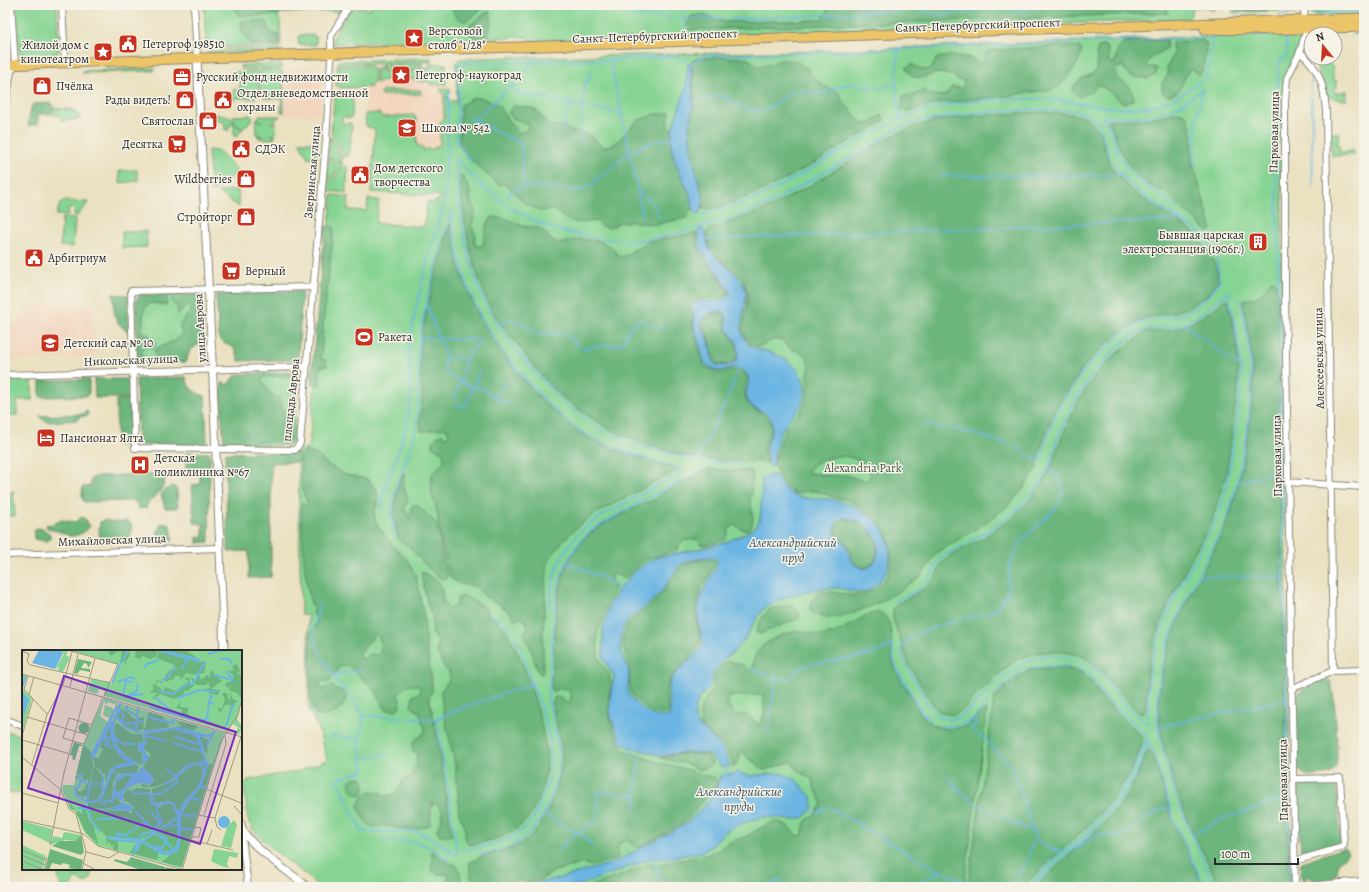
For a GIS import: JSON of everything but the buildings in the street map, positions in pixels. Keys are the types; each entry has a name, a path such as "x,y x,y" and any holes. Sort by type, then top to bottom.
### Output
{"main road":[{"path":"1305,24 1364,18"},
{"name":"Санкт-Петербургский проспект","path":"9,68 1305,24"},
{"path":"1305,24 1364,26"},
{"name":"Санкт-Петербургский проспект","path":"9,68 65,63 197,61"}],"street":[{"path":"5,107 9,68 11,5"},
{"path":"62,5 65,63"},
{"name":"улица Аврова","path":"194,5 213,369 224,650"},
{"name":"Зверинская улица","path":"312,287 326,140 331,56 330,36 350,5"},
{"name":"Парковая улица","path":"1295,887 1285,295 1285,96 1287,78 1304,42 1304,5"},
{"name":"Алексеевская улица","path":"1300,52 1312,63 1320,78 1325,94 1332,484 1333,671"},
{"name":"площадь Аврова","path":"312,287 300,443 295,450 134,448 131,291 312,287"},
{"name":"Никольская улица","path":"5,375 305,367"},
{"path":"1288,482 1364,487"},
{"name":"Михайловская улица","path":"5,555 220,548"},
{"path":"1292,689 1333,671 1364,670"},
{"path":"5,719 22,726"},
{"path":"1294,779 1340,778 1344,845 1340,848 1295,861"},
{"path":"242,829 260,849 307,887"},
{"path":"242,836 248,887"},
{"path":"1295,887 1364,881"}],"shaded area":[{"name":"Школа № 542","path":"446,64 444,196 371,192 375,130 366,126 364,87 345,67"},
{"path":"322,69 324,75 320,115 284,115 284,75 290,70"},
{"name":"Детский сад № 10","path":"36,305 93,305 96,357 5,359 5,330 17,322 22,314 25,315"}],"green space":[{"path":"16,5 57,5 59,50 56,54 28,56 21,54 19,51"},
{"path":"204,5 348,5 342,11 281,13 278,17 280,21 281,46 206,48"},
{"path":"235,5 279,5 279,13 277,15 239,16"},
{"path":"371,5 1296,5 1296,10 1233,13 1232,9 1227,6 1216,6 1214,10 1210,10 1207,7 1197,7 1193,10 1189,19 1167,20 583,40 532,41 528,40 527,37 333,44 333,37 348,12 352,9 359,9 359,7 371,9"},
{"path":"452,5 487,5 466,21 457,18 453,11"},
{"path":"828,5 950,5 957,8 958,5 1165,5 1168,13 690,30 687,25 691,16 703,15 724,22 822,20 828,10"},
{"path":"1230,5 1269,5 1268,10 1236,11"},
{"path":"1364,7 1364,15 1315,15 1311,13 1310,9"},
{"path":"487,12 490,12 491,17 489,35 472,37 469,26"},
{"path":"242,21 267,21 268,29 274,34 279,35 279,45 251,45 242,33"},
{"name":"Alexandria Park","path":"1218,33 1295,33 1301,37 1299,47 1284,83 1282,139 1273,151 1274,155 1282,158 1285,522 1293,887 318,887 307,876 272,849 252,829 248,820 244,785 248,780 299,771 327,760 318,728 309,709 308,615 301,614 298,452 309,446 332,195 349,197 348,210 367,211 368,199 379,200 376,223 424,227 427,202 433,203 443,196 371,192 375,130 366,126 365,114 379,113 382,117 414,115 416,117 417,146 422,146 422,149 425,150 435,149 435,146 440,146 440,122 444,118 444,96 440,89 451,90 448,93 448,101 457,101 456,63 459,59 814,51 1217,36"},
{"path":"300,35 314,35 316,37 316,45 299,45 298,37"},
{"path":"1167,40 1166,49 1153,56 1146,64 1149,67 1157,68 1156,74 1147,79 1130,76 1122,66 1115,69 1117,77 1128,86 1134,96 1132,101 1123,103 1098,85 1091,92 1079,97 1073,91 1074,85 1083,78 1093,74 1096,70 1096,54 1098,47 1104,45 1108,49 1109,62 1115,63 1117,52 1124,42"},
{"path":"1203,40 1207,45 1202,72 1198,75 1193,69 1189,70 1178,92 1168,96 1162,92 1162,83 1168,75 1167,68 1174,52 1172,48 1173,42"},
{"path":"444,43 444,45 333,49 333,47"},
{"path":"1060,45 1081,48 1081,56 1068,77 1061,85 1055,88 1046,91 939,103 909,111 902,111 903,96 915,95 923,90 932,95 945,96 952,87 963,88 964,81 957,80 954,75 937,73 918,78 914,77 906,68 912,64 922,70 931,69 937,58 958,56 970,58 982,64 987,52 992,50"},
{"path":"280,48 280,52 208,54 208,51"},
{"path":"715,57 747,58 757,66 782,60 796,61 808,69 811,75 824,86 839,93 843,102 863,124 872,123 881,115 885,120 779,182 734,202 714,208 702,209 704,202 694,163 689,130 693,103 692,66 690,63 695,59"},
{"path":"431,58 431,62 337,65 339,61"},
{"path":"281,64 282,68 241,69 240,65"},
{"path":"422,64 422,66 405,73 401,70 395,73 379,67 379,66"},
{"path":"430,64 446,64 446,84 431,85 430,82 427,82 427,68 430,67"},
{"path":"370,66 371,69 374,69 374,83 371,84 371,87 341,88 336,85 337,67"},
{"path":"1318,66 1332,66 1333,68 1333,80 1336,80 1337,87 1335,88 1335,93 1347,91 1347,100 1326,96 1317,68"},
{"path":"155,68 154,71 82,73 83,71"},
{"path":"425,68 426,82 406,77 406,74"},
{"path":"376,69 395,75 395,77 376,83"},
{"path":"260,70 280,70 283,72 284,112 281,112 282,99 264,98 264,95 260,95"},
{"path":"258,71 258,95 255,95 255,98 236,98 233,100 233,90 240,89 240,78 230,78 230,72"},
{"path":"420,90 421,94 381,95 381,91"},
{"path":"335,92 348,92 353,96 352,117 342,117 342,124 350,123 352,125 349,155 345,157 331,133"},
{"path":"473,98 482,98 498,105 519,133 526,131 529,125 513,118 508,112 514,106 527,107 535,110 541,115 547,125 565,126 570,131 585,133 595,139 602,148 616,143 638,120 655,114 670,112 667,126 672,129 671,147 677,167 689,192 693,207 686,218 665,222 658,225 621,222 609,228 601,226 596,221 578,222 568,220 554,209 540,211 525,204 507,185 498,184 466,156 459,142 461,105"},
{"path":"52,103 53,108 51,114 38,114 38,124 28,126 33,104"},
{"path":"54,108 67,109 67,111 68,109 73,110 80,116 79,119 61,121 61,116 53,115"},
{"path":"1040,112 1072,114 1088,118 1100,133 1110,165 1133,191 1192,231 1210,253 1217,269 1218,281 1206,296 1187,308 1172,313 1144,318 1126,328 1107,343 1084,366 1054,411 1038,456 1037,468 1023,489 1008,506 979,527 936,553 922,575 902,589 880,602 856,612 837,617 821,617 810,611 812,601 816,595 821,592 828,591 858,595 872,590 886,579 891,562 891,551 888,537 886,531 878,521 855,504 847,500 835,498 816,491 807,491 795,494 786,488 778,475 774,464 787,426 799,414 807,399 807,376 809,371 806,355 786,345 782,339 774,340 762,346 756,346 750,343 745,337 743,324 748,297 744,281 714,253 709,244 707,232 773,206 890,137 919,125 939,120 973,116","holes":["838,456 853,458 864,466 871,475 866,481 845,475 836,476 808,473 810,469 820,461"]},
{"path":"1179,112 1186,115 1191,128 1193,164 1212,230 1210,232 1205,230 1165,192 1154,188 1137,174 1126,160 1108,120 1146,119"},
{"path":"216,114 230,117 242,130 236,137 234,136 234,125 229,125 229,130 225,130 224,121 217,122"},
{"path":"250,115 253,118 243,129 236,124 233,118 233,116"},
{"path":"260,116 280,116 276,120 271,121 271,123 276,122 275,137 271,134 275,139 263,139 257,136 262,136 257,135 256,119 262,122 257,118"},
{"path":"1330,133 1339,133 1337,143 1340,152 1352,151 1353,149 1354,155 1332,156"},
{"path":"330,136 343,158 342,160 328,159"},
{"path":"299,142 318,142 317,156 308,158"},
{"path":"208,150 219,151 237,170 237,172 215,191 211,191"},
{"path":"328,161 342,162 343,164 326,183"},
{"path":"344,166 348,168 346,193 327,191 326,186"},
{"path":"137,170 138,181 120,183 119,171"},
{"path":"460,174 469,189 471,197 470,200 475,210 475,215 471,226 476,235 474,242 477,247 483,245 487,224 492,217 507,219 522,226 543,230 551,240 558,244 579,239 601,241 614,250 617,255 623,257 646,242 696,233 698,248 729,293 721,299 707,298 693,301 688,308 693,315 692,325 704,366 720,373 730,370 744,372 747,377 745,395 747,401 754,409 767,417 771,424 770,434 764,450 767,463 705,459 656,448 627,437 598,422 584,414 559,394 540,374 505,330 487,300 476,270 468,238"},
{"path":"238,190 239,207 218,192"},
{"path":"62,201 89,202 76,217 74,216 75,209 69,208 68,216 56,215"},
{"path":"62,218 75,219 73,247 60,246"},
{"path":"450,223 460,269 469,295 481,320 511,365 533,391 551,409 588,438 608,447 678,470 594,514 577,527 562,542 548,561 542,674 540,674 537,669 530,646 524,633 527,629 526,620 519,618 514,620 510,612 484,596 476,586 459,584 451,578 442,544 436,507 431,493 432,474 444,461 443,451 433,447 433,442 442,434 447,438 449,434 447,429 421,431 421,344 431,291"},
{"path":"325,226 334,227 324,315 321,359 326,360 327,366 321,366 319,385 311,384"},
{"path":"146,231 147,247 122,248 122,232"},
{"path":"1272,280 1276,282 1278,305 1281,542 1289,887 1218,887 1189,823 1170,771 1161,735 1159,700 1166,654 1173,633 1223,532 1234,500 1242,467 1253,387 1250,347 1243,301 1259,295"},
{"path":"302,291 298,357 293,360 239,361 233,347 225,344 219,339 216,295"},
{"path":"113,294 128,295 129,332 119,324 115,316"},
{"path":"140,295 200,295 204,342 192,349 186,362 141,364 137,361 136,300"},
{"path":"140,295 168,295 166,305 151,303 145,307 142,334 147,333 156,344 152,348 147,346 141,352 143,358 139,362 137,361 136,300"},
{"path":"172,295 200,295 204,342 192,349 186,362 158,363 154,350 170,342 174,342 182,333 179,326 192,309 189,305 178,314 177,306 172,303"},
{"path":"1226,298 1228,300 1238,355 1238,384 1227,471 1212,521 1193,555 1162,618 1148,669 1145,712 1142,714 1139,713 1089,660 1078,655 1062,652 1045,652 1020,658 1007,667 961,711 953,715 942,713 935,708 909,665 893,619 893,609 897,604 926,588 935,578 941,564 950,556 981,539 1011,519 1029,501 1044,481 1053,463 1058,446 1074,409 1085,390 1100,370 1115,355 1145,332 1171,330 1190,324 1214,309"},
{"path":"716,313 726,315 725,326 735,342 737,350 734,361 726,364 717,364 708,335 701,324 703,320"},
{"path":"290,372 290,376 263,377 262,380 269,392 280,400 284,412 287,414 289,404 292,405 290,441 225,443 221,400 223,382 227,385 236,375 240,374"},
{"path":"298,374 294,442 291,445 224,446 221,394 239,383 239,375"},
{"path":"186,377 188,385 192,390 205,396 207,442 205,445 142,445 138,441 136,379"},
{"path":"89,379 89,393 87,396 40,397 40,381"},
{"path":"94,379 130,379 130,398 95,398"},
{"path":"32,380 32,400 17,400 17,415 5,415 5,381"},
{"path":"130,399 130,445 117,445 116,400"},
{"path":"85,411 88,412 87,416 79,417 78,420 48,422 43,420 40,416 84,414"},
{"path":"306,451 318,455 327,464 346,475 367,479 377,490 378,504 374,512 376,524 394,547 407,559 416,576 424,617 425,637 432,683 432,692 429,696 437,736 452,835 444,837 439,834 437,828 442,820 442,809 433,802 430,825 413,829 370,826 361,814 358,807 360,800 367,793 372,791 382,793 385,796 392,794 397,791 403,780 413,776 412,771 417,764 416,759 418,753 413,752 412,747 415,741 424,733 425,729 420,713 411,706 413,696 421,692 419,686 410,685 402,689 398,694 401,704 397,710 386,710 371,686 347,665 340,666 330,682 323,681 319,688 324,689 331,686 342,691 346,697 345,702 335,713 325,716 316,715 311,701 310,634 317,623 312,608 304,565 301,505 302,502 306,506 308,504 302,489 300,456","holes":["376,634 381,642 380,653 377,655 373,654 362,659 360,653"]},
{"path":"298,452 298,462 271,463 271,577 249,578 249,551 228,552 225,453"},
{"path":"186,453 210,453 209,542 197,543 197,537 203,537 203,524 194,523 192,485 200,484 200,471 186,471"},
{"path":"708,469 752,471 753,479 750,499 753,517 752,525 748,530 743,530 735,525 729,529 726,539 708,545 701,545 698,539 686,540 679,544 678,549 645,560 624,579 612,574 611,580 616,589 607,605 601,625 598,629 597,638 598,657 609,673 611,684 609,714 613,729 624,750 660,763 714,777 717,780 715,788 684,823 638,848 627,840 618,844 618,858 591,866 584,863 555,871 540,880 526,882 518,880 509,887 472,887 470,862 513,847 527,840 540,824 552,802 556,790 562,757 552,703 555,697 561,697 565,702 570,704 571,698 569,689 559,688 553,692 551,691 555,624 562,579 574,552 587,536 602,525 656,499 661,494"},
{"path":"404,472 403,483 408,500 404,508 410,519 412,506 416,504 437,524 442,554 448,576 445,579 438,577 408,545 400,542 398,538 394,518 395,503 399,482"},
{"path":"160,474 165,478 164,485 146,508 139,509 135,501 84,502 82,499 83,487 91,486 91,479 98,476"},
{"path":"172,486 175,487 177,491 178,508 165,508 161,494"},
{"path":"13,490 15,516 5,516 5,500"},
{"path":"82,517 90,526 84,532 76,535 70,536 46,527 47,524 50,525 62,520 75,522"},
{"path":"845,519 862,524 873,537 877,548 875,560 872,564 865,568 853,561 847,545 836,533 838,523"},
{"path":"104,520 116,522 127,521 132,525 130,541 100,542 100,522"},
{"path":"169,523 173,541 158,541 158,530 161,529 160,524"},
{"path":"37,528 43,529 50,534 50,539 47,541 34,539 34,531"},
{"path":"710,558 716,562 701,589 696,608 697,622 701,638 699,647 671,677 666,691 668,713 660,714 652,712 642,705 631,693 629,665 623,644 625,630 633,618 653,603 668,585 679,568 691,562"},
{"path":"422,572 440,584 443,602 449,609 456,605 458,598 464,596 486,608 487,615 504,628 511,639 526,672 543,731 547,767 541,791 532,813 516,830 509,834 485,842 469,845 467,843 465,838 465,826 459,813 456,769 442,705 441,691 450,679 449,672 442,664 437,650 438,642 433,635 432,615 428,606 421,574"},
{"path":"793,606 799,612 799,618 760,634 756,632 760,622 767,612 773,608"},
{"path":"880,612 886,617 889,623 891,629 894,667 916,707 925,719 936,726 954,729 967,725 986,709 987,711 964,887 588,887 646,865 706,855 719,850 729,842 744,837 774,821 784,824 792,829 796,835 802,836 805,822 815,814 822,804 812,779 799,771 791,762 764,770 748,758 741,750 740,758 734,768 732,767 731,759 726,750 701,726 701,707 714,686 715,676 721,666 728,661 743,665 750,671 759,649 775,638 787,633 799,631 826,635","holes":["763,695 764,714 758,725 746,715 735,716 727,702 732,696"]},
{"path":"1065,668 1080,672 1090,680 1103,699 1140,734 1143,740 1134,764 1108,803 1093,821 1023,887 968,887 994,699 1006,686 1030,670"},
{"path":"1327,679 1331,683 1334,698 1337,738 1336,766 1330,774 1310,776 1302,773 1297,765 1297,696 1310,684"},
{"path":"7,731 22,737 22,793 5,792 5,733"},
{"path":"1148,750 1150,750 1153,756 1171,815 1204,887 1036,887 1113,814 1130,790"},
{"path":"686,753 707,755 711,758 712,763 706,768 699,770 687,764 660,758"},
{"path":"362,777 365,786 363,793 359,795 352,790 349,782 353,778"},
{"path":"1309,781 1333,782 1336,784 1341,840 1339,844 1304,855 1301,854 1297,793 1300,784"},
{"path":"1344,848 1348,854 1338,863 1335,876 1325,882 1315,883 1310,876 1305,880 1301,878 1301,862"},
{"path":"432,851 448,863 456,865 460,871 461,883 465,887 415,887 434,884 439,886 444,884 449,879 447,874 437,874 431,870 433,860 431,853"},
{"path":"76,870 80,873 91,872 92,876 87,882 81,882 79,879 74,879 71,887 60,886 58,873 71,874"}],"water":[{"path":"688,64 691,66 693,103 689,130 694,163 704,202 698,215 695,214 689,192 677,167 671,147 672,129 686,88"},
{"path":"701,227 704,230 710,251 742,281 746,293 746,299 741,323 743,335 748,344 754,348 772,353 790,362 799,372 804,383 805,396 801,406 782,429 775,450 774,466 771,467 768,462 766,451 772,431 771,419 769,416 749,403 747,399 749,382 747,373 743,369 731,368 720,371 705,364 694,326 694,315 691,308 694,303 724,299 731,293 700,248 698,233","holes":["722,311 726,315 728,331 737,342 738,356 736,361 728,366 715,365 707,336 701,327 700,322 709,314"]},
{"name":"Александрийский пруд","path":"770,475 776,476 786,489 794,495 802,498 827,499 845,503 871,516 883,530 889,545 890,552 888,566 882,579 871,589 866,591 857,592 841,588 823,588 800,593 769,605 756,620 746,637 733,653 723,659 712,677 711,685 700,698 696,706 695,717 698,725 718,743 728,760 729,767 721,767 713,757 708,754 686,752 661,756 629,747 621,743 610,713 610,698 614,676 603,656 603,628 609,606 620,588 634,572 646,563 659,557 726,542 754,528 760,519 762,479","holes":["841,518 851,519 861,523 866,526 876,538 878,552 875,561 869,567 864,569 852,563 845,543 834,534 836,523","708,557 714,558 718,563 704,589 699,603 698,621 703,645 676,673 670,683 670,715 665,717 656,716 642,709 628,693 629,673 621,648 623,629 629,618 658,595 681,564"]},
{"name":"Александрийские пруды","path":"736,772 750,776 778,773 791,777 796,780 812,798 813,807 805,817 798,819 790,820 764,817 754,819 731,828 721,835 713,845 702,852 669,858 653,858 583,884 564,887 519,887 560,878 613,863 686,824 709,801 716,790 720,776 734,774"}],"waterway":[{"path":"629,5 631,16 678,18"},
{"path":"685,5 685,12"},
{"path":"863,5 865,12"},
{"path":"691,18 736,19 919,9 939,15 991,9 1026,10 1051,5"},
{"path":"1317,13 1364,12"},
{"path":"1279,15 1295,14"},
{"path":"684,16 685,27"},
{"path":"1235,17 1262,16"},
{"path":"682,18 687,18"},
{"path":"1351,35 1364,32"},
{"path":"1218,37 1285,34 1286,38"},
{"path":"1289,34 1298,34"},
{"path":"698,215 717,211 754,199 805,173 849,146 894,122 943,106 981,100 1048,99 1108,107 1132,108 1156,105 1168,101 1183,93 1206,77 1212,45 1211,37"},
{"path":"691,66 703,56 1214,37"},
{"path":"1286,39 1286,58 1281,59 1278,67 1276,138 1283,566 1291,887"},
{"path":"693,103 709,97 719,96 747,109 759,111 769,108 786,95 796,91 820,93 827,92 844,85 852,84 873,88 884,87 896,83 898,48"},
{"path":"472,162 457,144 459,63 610,60 679,56 689,64"},
{"path":"610,60 643,217"},
{"path":"533,61 512,85 515,92 622,114"},
{"path":"1307,66 1311,77 1313,187"},
{"path":"581,143 584,86 590,77 591,71"},
{"path":"896,83 900,118"},
{"path":"474,120 512,85"},
{"path":"1178,207 1145,185 1125,165 1117,150 1114,136 1102,117 1117,118 1156,114 1180,105 1203,88 1196,127 1195,167"},
{"path":"381,510 384,490 398,453 408,420 410,401 409,352 413,323 423,277 445,199 449,93 451,92"},
{"path":"563,130 564,121 572,104"},
{"path":"925,120 985,112 1035,109 1074,111 1087,114 1094,119 1101,130 1109,154 1116,168 1128,182 1145,197 1199,232 1211,247 1217,259 1220,280 1212,292 1193,309 1181,315 1141,322 1128,329 1094,359 1080,375 1056,413 1039,462 1015,446 950,428"},
{"path":"469,117 521,144 524,187"},
{"path":"877,142 897,129 921,121"},
{"path":"508,196 514,189 536,186 579,191 592,184 630,152 652,142 672,138"},
{"path":"694,229 730,219 771,203 874,144"},
{"path":"456,158 462,223 478,286 482,296 503,332 541,379 575,412 592,424 611,434 674,455 738,464"},
{"path":"456,158 487,190 515,210 537,222 557,230 610,240 632,241 690,230"},
{"path":"938,176 1120,175"},
{"path":"638,191 653,203 660,218"},
{"path":"451,212 461,263 466,282 476,307 501,349 522,376 560,415 585,434 622,450 680,468 680,473 600,517 583,529 575,537 563,555 554,576 550,598 550,609"},
{"path":"396,536 392,520 392,506 397,483 410,450 418,417 419,348 422,322 433,275 451,214"},
{"path":"939,230 1180,220"},
{"path":"892,232 934,230"},
{"path":"707,239 888,232"},
{"path":"1184,324 1241,368 1237,337 1228,291"},
{"path":"968,542 1004,520 1035,491 1049,467 1058,436 1072,405 1095,372 1115,351 1132,336 1143,330 1173,326 1189,321 1203,313 1228,291"},
{"path":"1240,300 1250,355 1251,396 1249,419 1237,483 1282,471"},
{"path":"427,306 446,357 444,367 446,372 453,378 472,387 484,389 494,397 510,404"},
{"path":"500,325 507,320 516,320 537,334 555,333 568,336 582,349 606,345 619,345 624,341 631,327 639,320 647,324 667,328"},
{"path":"421,338 480,340 466,359 461,381 456,391 456,400 458,405 465,407 480,371"},
{"path":"446,357 466,359"},
{"path":"993,685 1019,665 1037,657 1058,656 1082,661 1093,667 1104,678 1121,700 1148,725 1149,679 1154,651 1165,618 1206,541 1215,522 1224,496 1237,417 1241,368"},
{"path":"728,397 739,369"},
{"path":"494,397 506,381"},
{"path":"698,460 726,401"},
{"path":"923,424 944,428"},
{"path":"984,614 997,609 1008,591 1009,567 1021,541 1055,509 1061,498 1063,492 1060,480 1048,467"},
{"path":"603,577 566,563 580,541 593,529 631,507 701,471"},
{"path":"1237,483 1230,509 1222,530 1197,576 1283,577"},
{"path":"896,601 923,587 930,579 940,559 964,544"},
{"path":"511,846 523,839 539,821 553,793 558,773 559,752 548,698 556,598 558,585 566,563"},
{"path":"1197,576 1177,618 1161,670 1158,703 1158,727 1286,699"},
{"path":"604,578 620,588"},
{"path":"318,605 318,612 313,628 314,637 333,676"},
{"path":"465,850 506,840 527,826 535,814 545,791 550,774 551,750 549,738 543,714 518,641 507,626 489,614"},
{"path":"979,615 930,629 911,637 902,646 902,652 903,658 927,703 938,715 948,719 953,719 963,715 990,688"},
{"path":"751,669 776,678 788,680 803,666 868,655 880,651 892,644 894,661 898,671 923,714 931,721"},
{"path":"994,695 1010,680 1025,670 1033,667 1052,665 1067,666 1077,669 1089,675 1106,699 1137,726 1150,743 1156,758 1170,807 1145,818 1126,834 1117,836 1094,836 1084,844 1071,851"},
{"path":"363,670 333,676 354,700 363,716 360,752 364,771 337,779 362,832 416,831 441,843 455,855 457,852 437,719"},
{"path":"768,731 776,678"},
{"path":"363,716 437,719 465,707 533,684"},
{"path":"989,701 973,719 976,724 971,729 989,743 1013,768 1035,836 1048,848 1064,851"},
{"path":"940,726 957,726 973,719"},
{"path":"1158,728 1175,794 1192,835"},
{"path":"330,736 360,739"},
{"path":"1028,887 1053,861 1083,836 1115,801 1131,775 1147,739"},
{"path":"1033,887 1056,863 1085,839 1118,803 1135,777 1149,743"},
{"path":"543,814 578,833 595,821 597,817 597,792 636,795 639,758 631,755 629,747"},
{"path":"361,758 388,754"},
{"path":"726,767 727,774"},
{"path":"947,776 956,787 981,807 995,815 1033,831 1034,833"},
{"path":"636,795 636,809"},
{"path":"1215,887 1192,835 1224,818 1243,813 1288,796"},
{"path":"829,807 919,860 956,878 984,887"},
{"path":"1170,807 1174,821 1205,887"},
{"path":"812,811 819,812 825,808"},
{"path":"559,851 566,841 578,833 593,846"},
{"path":"1013,887 1026,863 1035,836"},
{"path":"382,841 422,844 434,849 449,861"},
{"path":"480,855 508,847"},
{"path":"653,858 664,887"},
{"path":"906,887 921,882 941,871"},
{"path":"764,887 782,879"}],"place":[{"name":"Верстовой столб \"1/28\"","path":"414,38"},
{"name":"Петергоф 198510","path":"128,44"},
{"name":"Жилой дом с кинотеатром","path":"103,52"},
{"name":"Петергоф-наукоград","path":"401,75"},
{"name":"Русский фонд недвижимости","path":"182,77"},
{"name":"Пчёлка","path":"42,86"},
{"name":"Рады видеть!","path":"185,100"},
{"name":"Отдел вневедомственной охраны","path":"223,100"},
{"name":"Святослав","path":"208,121"},
{"name":"Школа № 542","path":"407,128"},
{"name":"Десятка","path":"177,144"},
{"name":"СДЭК","path":"241,149"},
{"name":"Дом детского творчества","path":"360,175"},
{"name":"Wildberries","path":"246,179"},
{"name":"Стройторг","path":"246,217"},
{"name":"Бывшая царская электростанция (1906г.)","path":"1258,242"},
{"name":"Арбитриум","path":"34,258"},
{"name":"Верный","path":"231,271"},
{"name":"Ракета","path":"364,337"},
{"name":"Детский сад № 10","path":"50,343"},
{"name":"Пансионат Ялта","path":"46,438"},
{"name":"Детская поликлиника №67","path":"140,465"}]}
